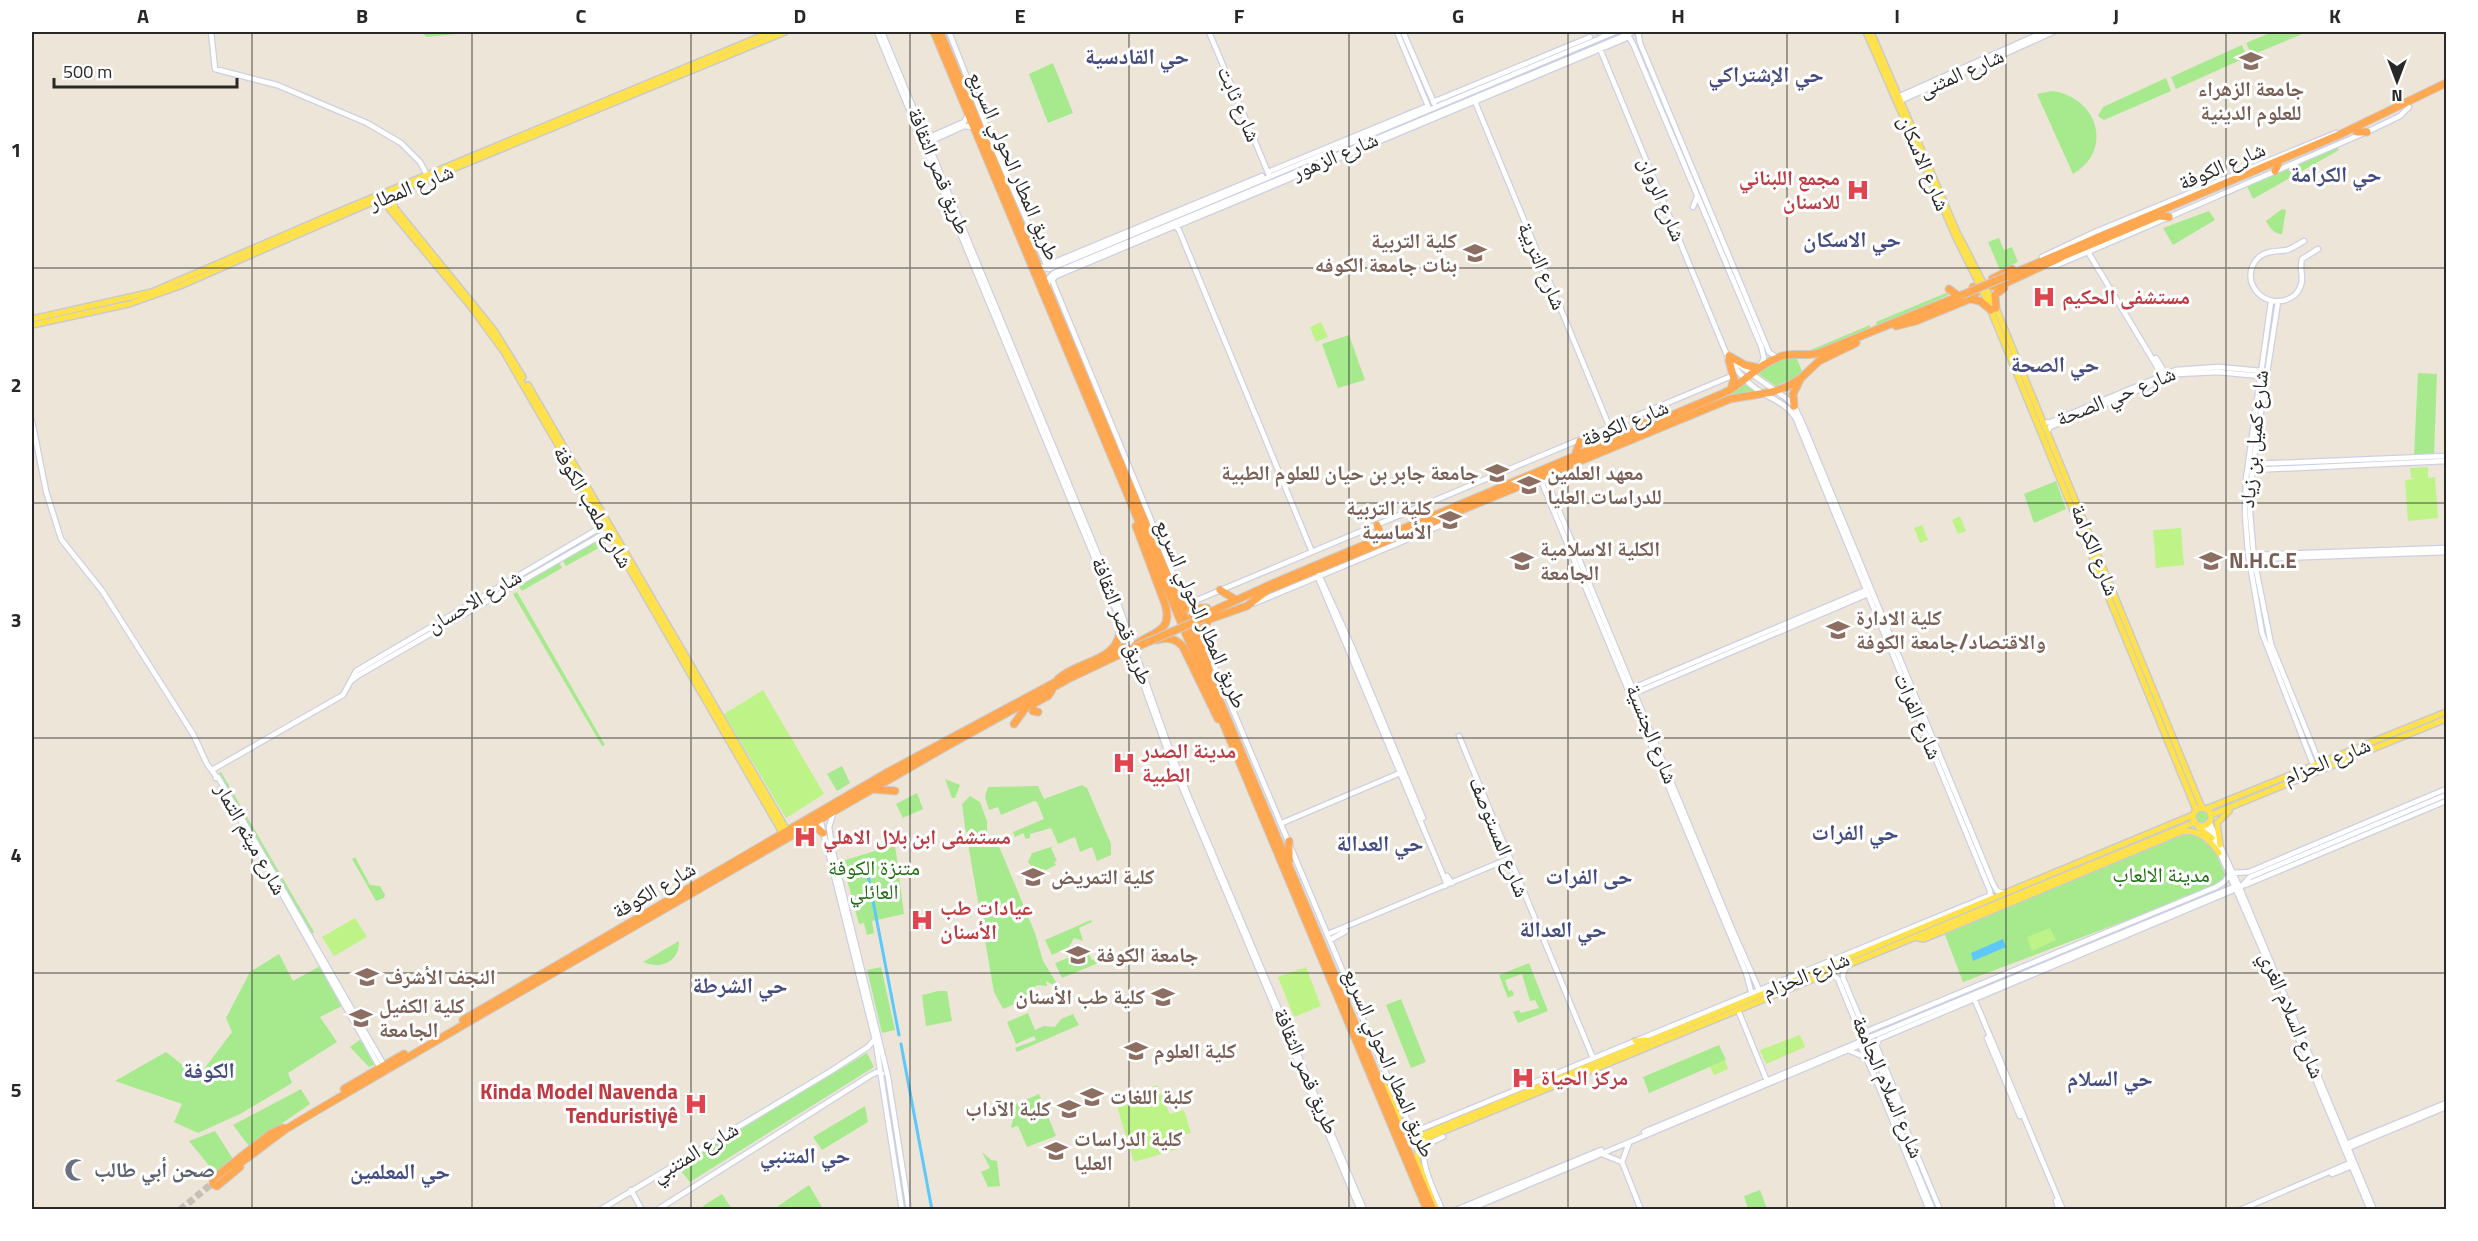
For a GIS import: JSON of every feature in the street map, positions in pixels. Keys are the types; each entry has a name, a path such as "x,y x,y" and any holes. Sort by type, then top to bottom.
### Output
{"highway":[{"name":"طريق المطار الحولي السريع","path":"934,32 971,125 983,142 1018,217 1112,451"},
{"name":"طريق المطار الحولي السريع","path":"945,32 971,125"},
{"name":"شارع الكوفة","path":"2061,255 2111,228 2357,132 2446,83"},
{"name":"شارع الكوفة","path":"1960,295 2160,216 2446,87"},
{"path":"2357,132 2367,132"},
{"name":"طريق المطار الحولي السريع","path":"983,142 1117,463 1291,869 1317,942"},
{"path":"2164,208 2170,201"},
{"path":"1018,217 1022,209"},
{"path":"2160,216 2169,217"},
{"path":"2061,255 2031,273 1997,287 1991,285 1992,279 1998,275 2042,257 2061,255"},
{"path":"1960,295 1980,300 1993,309 1994,298 1999,291 2031,273"},
{"path":"1960,295 1975,295 1979,284"},
{"path":"1794,406 1795,388 1803,375 1823,358 1979,284"},
{"path":"1871,322 1874,331"},
{"path":"1796,355 1820,353 1895,325"},
{"path":"1796,355 1804,362 1803,375"},
{"name":"شارع الكوفة","path":"1267,588 1318,573 1534,477 1575,456 1731,389 1760,367 1777,358 1796,355"},
{"path":"1729,358 1745,366 1760,367"},
{"path":"1729,358 1734,375 1731,389"},
{"name":"شارع الكوفة","path":"1206,617 1381,537 1548,473 1730,399 1777,392 1803,375"},
{"path":"1632,419 1649,424"},
{"path":"1575,456 1580,441"},
{"name":"طريق المطار الحولي السريع","path":"1117,463 1132,506 1225,728 1435,1209"},
{"path":"1059,682 1129,654 1135,646 1162,629 1167,618 1165,604 1135,525 1132,506"},
{"path":"1377,525 1381,537"},
{"path":"1168,578 1186,606 1206,617"},
{"path":"1135,646 1206,617 1233,598 1267,588"},
{"path":"1104,661 1206,617 1246,606 1267,588"},
{"path":"1220,591 1233,598"},
{"path":"1206,617 1198,637 1209,665 1210,679"},
{"path":"1110,651 1119,638 1121,624"},
{"path":"1135,646 1163,639 1179,642 1212,710 1225,728"},
{"path":"1038,712 1033,711 1033,704 1048,696 1059,682 1061,675 1110,651 1123,647 1129,654"},
{"path":"1104,661 1129,654"},
{"name":"شارع الكوفة","path":"629,927 644,921 797,830 892,770 1059,682 1104,661"},
{"name":"شارع الكوفة","path":"907,762 1034,698 1059,682"},
{"path":"1014,724 1034,698"},
{"name":"شارع الكوفة","path":"234,1166 285,1128 359,1083 629,927 648,913 785,833 809,827 819,821 831,807 872,789 892,770"},
{"path":"872,789 895,791"},
{"path":"809,827 817,828 826,838"},
{"path":"1289,841 1291,869"},
{"path":"644,921 640,920 648,913"},
{"name":"طريق المطار الحولي السريع","path":"1321,949 1426,1209"},
{"name":"شارع الكوفة","path":"368,1078 382,1066 491,1006"},
{"path":"285,1128 219,1185 213,1184 213,1179 248,1151 285,1128"}],"main road":[{"name":"شارع المطار","path":"320,222 394,193 771,32"},
{"name":"شارع المطار","path":"32,319 141,301 427,175 461,164 785,32"},
{"name":"شارع الاسكان","path":"1866,32 1955,231 1982,273 1979,284"},
{"name":"شارع الاسكان","path":"1871,32 1949,208 1955,231"},
{"path":"1912,124 1913,114"},
{"path":"1921,146 1928,150"},
{"path":"1921,169 1927,172"},
{"name":"شارع ملعب الكوفة","path":"394,193 393,205 401,219"},
{"name":"شارع ملعب الكوفة","path":"375,201 387,206 401,219 504,352 785,833"},
{"name":"شارع الاسكان","path":"1959,239 1965,262 1986,293"},
{"name":"شارع الكرامة","path":"1986,293 2195,801 2196,814 2208,821"},
{"name":"شارع المطار","path":"32,325 90,310"},
{"name":"شارع الكرامة","path":"2012,355 2047,432 2073,504"},
{"name":"شارع ملعب الكوفة","path":"556,439 605,529 654,608"},
{"name":"شارع الحزام","path":"2403,734 2446,712"},
{"name":"شارع الحزام","path":"2078,867 2115,845 2218,805 2230,797 2446,719"},
{"name":"شارع الحزام","path":"2208,821 2237,805 2392,738"},
{"path":"2281,787 2277,784 2286,778"},
{"path":"2208,821 2192,811 2195,801 2208,806 2218,805"},
{"path":"2220,845 2217,823 2219,818 2237,805"},
{"name":"شارع الحزام","path":"1986,902 2035,890 2068,871 2128,852 2170,832 2196,814"},
{"path":"2170,832 2196,826 2212,838"},
{"path":"1916,938 1923,939 2035,890 2181,832 2192,831 2212,843 2219,853"},
{"name":"شارع الحزام","path":"1435,1209 1417,1160 1416,1149 1426,1138 1445,1133 1650,1040 1738,1010 1916,938 2037,878 2068,871"},
{"name":"شارع الحزام","path":"1704,1021 1757,993 1934,921 1974,909"},
{"name":"شارع الحزام","path":"1572,1075 1605,1068 1694,1025"},
{"path":"1635,1041 1650,1040"},
{"name":"شارع الحزام","path":"1370,1061 1381,1077 1403,1128 1409,1135 1420,1136 1535,1085 1562,1079"}],"street":[{"path":"211,32 215,69 277,85 367,123 401,143 420,162 427,175"},
{"name":"طريق قصر الثقافة","path":"877,32 977,268 1012,360 1114,599 1129,654 1360,1209"},
{"name":"طريق قصر الثقافة","path":"882,32 995,313 1114,599 1160,727"},
{"path":"945,32 1043,261 1050,264 1262,176"},
{"name":"شارع ثابت","path":"1209,32 1269,175"},
{"path":"1397,32 1433,102 1438,107"},
{"path":"1403,32 1429,108"},
{"path":"1600,32 1614,32"},
{"name":"شارع الزهور","path":"1520,76 1552,56 1583,46 1614,32"},
{"path":"1638,32 1694,181 1696,194 1694,208 1705,214"},
{"name":"شارع الزهور","path":"1405,123 1429,108 1438,107 1638,32"},
{"name":"شارع المثنى","path":"1901,98 2049,32"},
{"path":"1433,102 1552,56 1590,34"},
{"path":"1583,46 1590,34"},
{"path":"1315,156 1405,123 1476,101 1626,36 1638,56 1769,352 1777,358"},
{"name":"شارع الروان","path":"1600,49 1724,349 1729,358 1747,376"},
{"path":"1638,56 1644,53"},
{"name":"شارع الزهور","path":"1224,199 1269,175 1315,156 1370,139 1405,123 1466,101 1476,101 1513,79"},
{"path":"1466,101 1476,101"},
{"name":"شارع التربية","path":"1476,101 1610,428"},
{"path":"2042,257 2170,201 2367,132 2400,116 2408,105"},
{"path":"1313,167 1405,123"},
{"path":"926,141 971,125"},
{"name":"شارع الزهور","path":"1038,265 1049,269 1085,257 1224,199 1266,186 1313,167 1361,142"},
{"path":"2338,144 2341,150"},
{"path":"2046,266 2057,265 2169,217 2277,164"},
{"path":"1266,186 1054,277 1053,285 1177,583 1185,599 1190,603 1734,375"},
{"path":"1696,194 1737,281 1763,350 1760,367"},
{"name":"شارع الزهور","path":"1096,252 1136,241 1168,225 1179,225 1212,204"},
{"path":"1168,225 1179,225"},
{"path":"1179,225 1312,552"},
{"path":"2304,241 2289,249 2265,254 2255,263 2251,276 2259,295 2275,302 2290,299 2299,290 2303,278 2301,261 2318,249"},
{"path":"2089,251 2164,374"},
{"name":"شارع الزهور","path":"1047,289 1050,276 1074,267 1085,257"},
{"name":"شارع كميل بن زياد","path":"2275,302 2261,374 2248,499 2248,553 2269,645 2317,765"},
{"name":"شارع كميل بن زياد","path":"2249,487 2266,356"},
{"name":"شارع حي الصحة","path":"2047,432 2050,427 2164,374 2191,368 2261,374"},
{"name":"شارع حي الصحة","path":"2043,423 2051,422 2177,374 2218,369"},
{"name":"شارع الفرات","path":"1747,376 1777,392 1794,406 1828,493"},
{"name":"شارع الفرات","path":"1747,376 1762,393 1775,399 1793,414 1891,632 1928,721 1933,745"},
{"path":"1775,399 1777,392"},
{"name":"شارع ميثم التمار","path":"32,421 49,500 61,539 104,592 193,734 382,1066"},
{"path":"2324,464 2446,456"},
{"path":"2252,466 2446,461"},
{"name":"شارع الجنسية","path":"1548,473 1545,485 1757,993"},
{"name":"شارع الجنسية","path":"1534,477 1545,485"},
{"name":"شارع كميل بن زياد","path":"2248,499 2255,587"},
{"name":"شارع الفرات","path":"1832,501 1867,592 1990,885"},
{"name":"شارع الجنسية","path":"1558,516 1634,690 1639,711"},
{"path":"1246,606 1318,573 1449,522"},
{"name":"شارع الاحسان","path":"351,681 392,659 440,628 491,601 605,529"},
{"name":"شارع الاحسان","path":"212,770 343,694 356,671 503,582 605,529"},
{"path":"2254,557 2445,550"},
{"path":"535,566 538,571"},
{"path":"1318,573 1448,883"},
{"path":"1634,690 1867,592"},
{"path":"1206,617 1203,633 1206,646 1408,1127 1415,1131 1468,1113"},
{"path":"437,623 440,628"},
{"path":"1383,727 1410,792"},
{"name":"شارع المستوصف","path":"1459,736 1592,1059"},
{"name":"شارع الفرات","path":"1937,755 1953,780 1987,864 1990,885"},
{"path":"1282,823 1400,772"},
{"path":"1456,1209 1470,1207 1768,1082 2039,959 2238,888 2406,804 2446,789"},
{"path":"2361,828 2417,811 2446,795"},
{"path":"2209,893 2231,874 2314,848 2446,801"},
{"path":"826,838 831,807"},
{"path":"819,821 826,838 888,1077 904,1206"},
{"name":"شارع السلام الغري","path":"2208,821 2212,838 2238,888 2372,1209"},
{"name":"شارع السلام الغري","path":"2208,821 2231,874"},
{"name":"شارع المستوصف","path":"1499,835 1539,932"},
{"path":"1329,937 1509,861"},
{"path":"1422,898 1448,883 1490,869"},
{"path":"2243,872 2247,882"},
{"path":"1934,921 1986,902 1990,885 1997,891 2005,893"},
{"path":"1901,1106 1876,1041 1955,998 2053,961 2209,893 2238,888"},
{"path":"1955,998 1972,999 2136,923"},
{"path":"2051,955 2050,958 2053,961"},
{"path":"858,959 880,1061 904,1206 908,1209"},
{"path":"2039,959 2043,962 2042,965"},
{"name":"شارع السلام الجامعة","path":"1848,965 1843,973 1844,986 1862,1041 1876,1077 1940,1209"},
{"name":"شارع السلام الجامعة","path":"1830,973 1844,986 1865,1032 1862,1041 1894,1115"},
{"path":"1535,1085 1635,1041 1757,993"},
{"path":"1972,999 2061,1209"},
{"path":"1738,1010 1768,1082"},
{"path":"1865,1032 1892,1025"},
{"path":"875,1038 868,1047 877,1049"},
{"path":"1768,1082 1848,1050 1862,1041"},
{"path":"1862,1041 1876,1077"},
{"name":"شارع المتنبي","path":"600,1209 868,1047"},
{"path":"1848,1050 1867,1058"},
{"name":"شارع المتنبي","path":"871,1075 880,1061"},
{"name":"شارع المتنبي","path":"658,1209 871,1075 877,1072 882,1074"},
{"name":"طريق قصر الثقافة","path":"1304,1072 1364,1209"},
{"name":"شارع السلام الغري","path":"2321,1087 2351,1164 2372,1209"},
{"path":"2347,1146 2446,1105"},
{"path":"1894,1115 1916,1173"},
{"name":"شارع السلام الجامعة","path":"1900,1123 1916,1173 1931,1209"},
{"path":"1547,1174 1668,1124"},
{"path":"1442,1209 1425,1168 1423,1155 1427,1146 1445,1133"},
{"path":"1631,1140 1626,1147 1622,1162 1641,1209"},
{"path":"1600,1153 1622,1162"},
{"path":"2240,1209 2351,1164"},
{"path":"2247,1209 2351,1164"},
{"path":"631,1190 642,1209"}],"green space":[{"path":"420,32 476,32 427,37"},
{"path":"2272,32 2307,32 2252,55 2246,43"},
{"path":"2242,45 2247,57 2176,89 2171,77"},
{"path":"1053,63 1073,113 1048,123 1029,74"},
{"path":"2166,78 2171,91 2104,120 2098,116 2103,107"},
{"path":"2052,91 2068,95 2080,103 2090,114 2095,126 2097,139 2093,152 2086,164 2073,174 2037,94"},
{"path":"2337,146 2339,150 2253,199 2247,186"},
{"path":"2282,209 2286,210 2282,234 2279,234 2272,230 2266,221"},
{"path":"2209,211 2215,220 2173,245 2163,228"},
{"path":"1999,238 2004,250 2012,247 2018,262 2000,270 1988,242"},
{"path":"1946,293 1950,294 1877,328 1876,322"},
{"path":"1321,322 1328,337 1316,342 1310,327"},
{"path":"1870,325 1870,330 1818,351 1808,351"},
{"path":"1349,335 1365,380 1338,388 1322,344"},
{"path":"1791,357 1797,359 1802,371 1798,376 1776,386 1757,373 1775,362"},
{"path":"2418,373 2437,374 2434,455 2414,456"},
{"path":"1742,382 1756,393 1733,394 1695,409"},
{"path":"2428,467 2428,478 2435,477 2438,518 2408,521 2405,480 2416,479 2411,478 2410,468"},
{"path":"2056,481 2066,509 2034,523 2024,494"},
{"path":"1960,516 1966,531 1958,534 1952,520"},
{"path":"1922,525 1928,540 1920,543 1914,528"},
{"path":"2181,528 2184,565 2156,568 2153,530"},
{"path":"601,535 606,544 566,566 561,558"},
{"path":"558,560 562,568 522,591 517,583"},
{"path":"517,592 605,745 602,746 513,594"},
{"path":"763,690 824,794 786,818 724,714"},
{"path":"842,766 850,783 837,791 827,774"},
{"path":"221,772 314,932 311,935 218,774"},
{"path":"945,779 960,785 955,798 952,798"},
{"path":"1082,785 1087,788 1111,844 1111,855 1097,861 1092,847 1080,852 1075,837 1058,844 1051,828 1030,834 1030,838 1026,839 1023,833 1015,837 1013,832 1044,819 1037,802 1034,801 1001,815 998,807 989,810 985,797 988,787 1038,786 1044,799"},
{"path":"917,793 923,809 903,818 896,804"},
{"path":"970,796 980,802 987,821 987,834 996,839 1035,933 1043,961 1056,982 1053,985 1046,981 1047,986 1037,985 1031,990 1029,998 1003,1009 994,992 965,827 962,804"},
{"path":"2199,810 2205,810 2209,817 2205,824 2199,824 2195,820 2195,814"},
{"name":"مدينة الالعاب","path":"2187,833 2196,835 2209,844 2228,882 1963,982 1944,932"},
{"name":"متنزة الكوفة العائلي","path":"895,845 904,914 872,921 874,933 867,935 864,923 859,924 842,861"},
{"path":"1054,846 1051,848 1057,861 1054,862 1056,865 1046,870 1041,869 1040,874 1034,877 1031,871 1033,868 1028,862 1032,853"},
{"path":"355,857 370,885 380,886 385,895 384,898 376,901 352,859"},
{"path":"355,918 367,937 334,956 322,937"},
{"path":"1091,920 1092,922 1079,928 1083,941 1074,938 1069,947 1052,955 1045,940"},
{"path":"2050,928 2056,940 2032,951 2027,937"},
{"path":"679,941 676,954 668,962 656,965 643,962"},
{"path":"1087,950 1092,960 1106,955 1108,959 1062,978 1055,963 1073,956 1083,960"},
{"path":"279,954 293,981 320,966 342,1006 320,1017 337,1042 288,1073 292,1083 240,1114 198,1133 174,1122 182,1104 115,1081 166,1052 198,1077 232,1032 226,1018 250,972"},
{"path":"1529,963 1548,1011 1518,1023 1513,1012 1519,1010 1521,1013 1539,1008 1535,1000 1530,1001 1522,974 1505,980 1509,991 1512,990 1514,995 1508,998 1499,975"},
{"path":"881,967 895,1030 882,1033 867,970"},
{"path":"1306,967 1321,1006 1294,1017 1278,977"},
{"path":"947,991 952,1021 926,1026 922,995"},
{"path":"1401,999 1426,1062 1411,1068 1386,1005"},
{"path":"1028,1013 1035,1030 1044,1026 1055,1027 1061,1019 1073,1014 1079,1025 1017,1052 1015,1048 1036,1040 1034,1036 1016,1044 1007,1022"},
{"path":"1800,1035 1805,1047 1766,1064 1760,1050"},
{"path":"361,1039 374,1065 369,1067 350,1047"},
{"path":"1719,1045 1726,1060 1649,1093 1643,1077"},
{"path":"867,1053 874,1067 690,1182 678,1167"},
{"path":"1725,1060 1728,1069 1714,1075 1710,1067"},
{"path":"1157,1085 1170,1114 1184,1110 1191,1133 1175,1136 1178,1149 1134,1162 1115,1100"},
{"path":"301,1089 310,1104 249,1146 233,1125"},
{"path":"1039,1094 1056,1136 1027,1147 1018,1126 1011,1128 1016,1104"},
{"path":"865,1106 868,1122 822,1150 813,1137"},
{"path":"215,1131 233,1159 215,1173 189,1141"},
{"path":"982,1152 991,1160 997,1161 1000,1186 988,1187 981,1172 990,1168"},
{"path":"809,1185 822,1207 781,1209 778,1206"},
{"path":"1760,1190 1767,1209 1748,1209 1744,1196"},
{"path":"722,1194 732,1209 705,1209 703,1206"}],"water":[{"path":"2003,939 2006,947 1973,961 1971,953"}],"waterway":[{"path":"865,860 899,1035"},
{"path":"901,1044 932,1210"}],"tunnel":[{"path":"180,1210 215,1181"}],"place":[{"name":"جامعة الزهراء للعلوم الدينية","path":"2251,61"},
{"name":"مجمع اللبناني للاسنان","path":"1858,190"},
{"name":"كلية التربية بنات جامعة الكوفه","path":"1475,253"},
{"name":"مستشفى الحكيم","path":"2044,297"},
{"name":"جامعة جابر بن حيان للعلوم الطبية","path":"1497,473"},
{"name":"معهد العلمين للدراسات العليا","path":"1529,485"},
{"name":"كلية التربية الأساسية","path":"1450,520"},
{"name":"الكلية الاسلامية الجامعة","path":"1522,561"},
{"name":"N.H.C.E","path":"2211,561"},
{"name":"كلية الادارة والاقتصاد/جامعة الكوفة","path":"1838,630"},
{"name":"مدينة الصدر الطبية","path":"1124,763"},
{"name":"مستشفى ابن بلال الاهلي","path":"805,837"},
{"name":"كلية التمريض","path":"1033,877"},
{"name":"عيادات طب الأسنان","path":"922,920"},
{"name":"جامعة الكوفة","path":"1078,955"},
{"name":"النجف الأشرف","path":"367,977"},
{"name":"كلية طب الأسنان","path":"1163,997"},
{"name":"كلية الكفيل الجامعة","path":"361,1018"},
{"name":"كلية العلوم","path":"1136,1051"},
{"name":"مركز الحياة","path":"1523,1078"},
{"name":"كلبة اللغات","path":"1092,1097"},
{"name":"Kinda Model Navenda Tenduristiyê","path":"696,1104"},
{"name":"كلية الآداب","path":"1069,1109"},
{"name":"كلية الدراسات العليا","path":"1056,1151"},
{"name":"صحن أبي طالب","path":"76,1170"}],"district":[{"name":"حي القادسية","path":"1137,56"},
{"name":"حي الإشتراكي","path":"1766,74"},
{"name":"حي الكرامة","path":"2336,174"},
{"name":"حي الاسكان","path":"1852,239"},
{"name":"حي الصحة","path":"2055,364"},
{"name":"حي الفرات","path":"1855,832"},
{"name":"حي العدالة","path":"1380,843"},
{"name":"حی الفرات","path":"1589,876"},
{"name":"حي العدالة","path":"1563,929"},
{"name":"حي الشرطة","path":"740,985"},
{"name":"الكوفة","path":"209,1070"},
{"name":"حي السلام","path":"2110,1078"},
{"name":"حي المتنبي","path":"805,1155"},
{"name":"حي المعلمين","path":"400,1171"}]}
